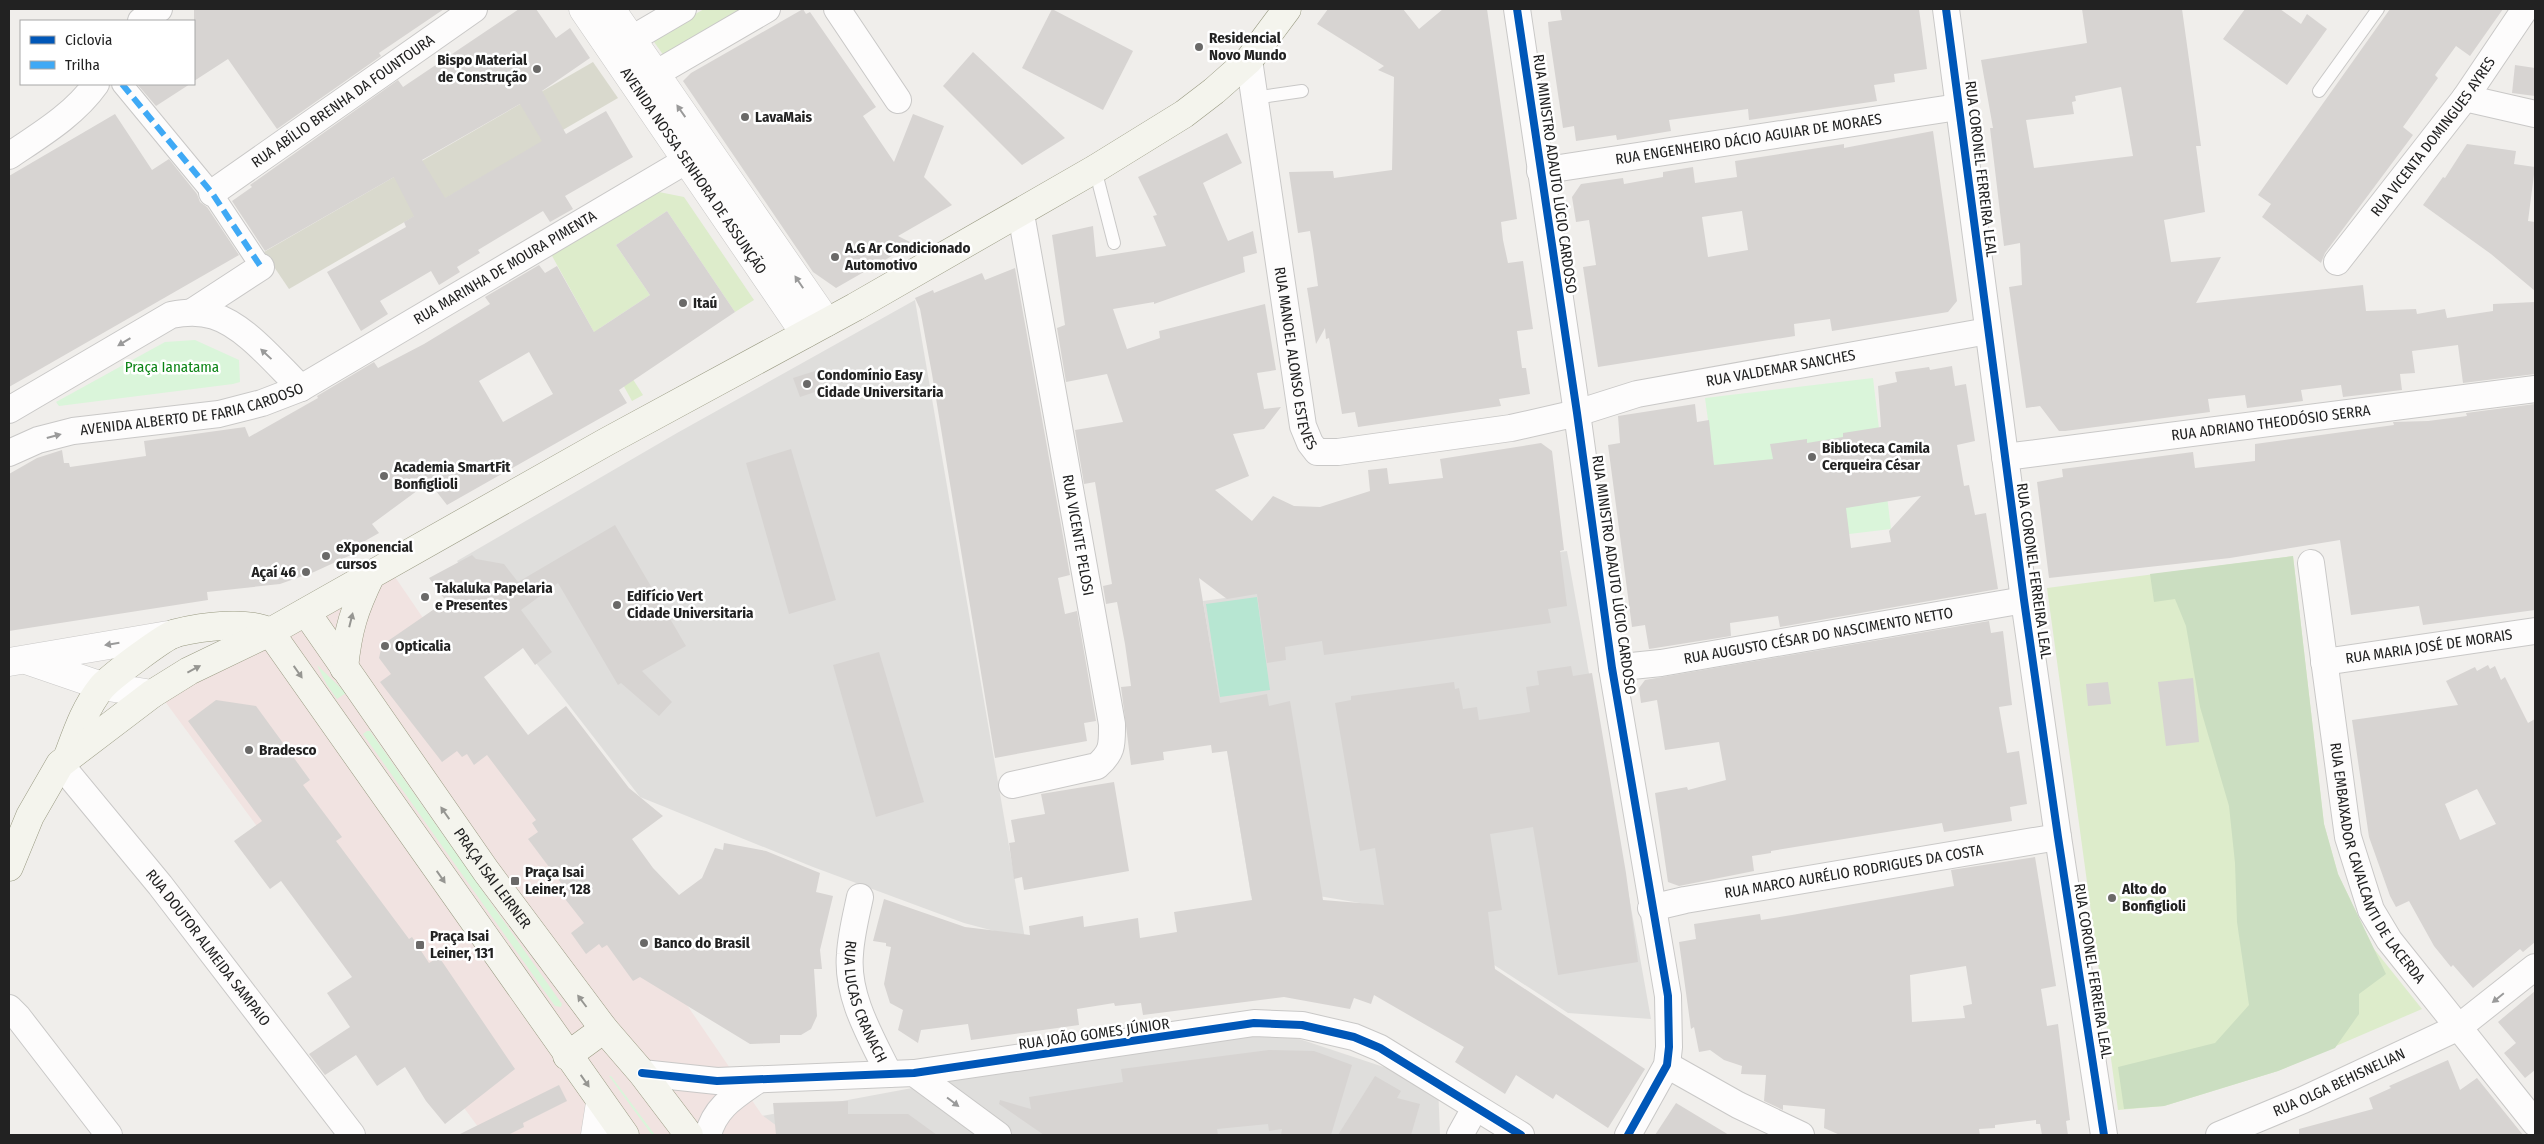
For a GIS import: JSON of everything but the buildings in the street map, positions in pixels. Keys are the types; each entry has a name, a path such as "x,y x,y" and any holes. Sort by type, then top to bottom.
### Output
{"main road":[{"path":"64,760 152,694 189,671 270,632 606,442 1021,214 1095,169 1184,114 1249,60 1287,9"},
{"path":"344,668 347,636 353,612 371,575"},
{"name":"PRAÇA ISAI LEIRNER","path":"306,612 486,871 604,1029 642,1073 689,1135"},
{"path":"9,866 30,816 64,760 86,709 102,686 174,634 238,626 258,626 270,632 600,1103 625,1135"},
{"path":"567,1056 604,1029"}],"street":[{"path":"142,20 159,9"},
{"name":"RUA ABÍLIO BRENHA DA FOUNTOURA","path":"212,193 474,9"},
{"name":"AVENIDA NOSSA SENHORA DE ASSUNÇÃO","path":"583,9 621,45 816,328"},
{"name":"AVENIDA NOSSA SENHORA DE ASSUNÇÃO","path":"611,9 621,45"},
{"path":"621,45 684,9"},
{"path":"645,80 767,9"},
{"path":"837,9 898,100"},
{"name":"RUA MINISTRO ADAUTO LÚCIO CARDOSO","path":"1517,9 1578,413 1612,668 1651,908 1668,996 1669,1047 1667,1065 1628,1135"},
{"name":"RUA CORONEL FERREIRA LEAL","path":"1946,9 2024,600 2104,1135"},
{"name":"RUA VICENTA DOMINGUES AYRES","path":"2337,262 2465,98 2525,9"},
{"name":"RUA MANOEL ALONSO ESTEVES","path":"1249,60 1303,426 1310,444 1317,452 1338,452 1511,428 1578,413"},
{"path":"9,156 54,126 76,107 95,85"},
{"path":"123,85 212,193 261,267"},
{"path":"2465,98 2535,114"},
{"name":"RUA ENGENHEIRO DÁCIO AGUIAR DE MORAES","path":"1540,171 1958,107"},
{"name":"RUA MARINHA DE MOURA PIMENTA","path":"301,388 697,154"},
{"name":"RUA VICENTE PELOSI","path":"1012,785 1097,766 1106,758 1112,746 1112,724 1021,214"},
{"name":"AVENIDA ALBERTO DE FARIA CARDOSO","path":"192,312 261,267"},
{"name":"AVENIDA ALBERTO DE FARIA CARDOSO","path":"9,410 171,315 192,312 214,316 239,328 301,388 262,403 219,414 73,431 38,440 9,453"},
{"name":"RUA VALDEMAR SANCHES","path":"1578,413 1637,394 1988,331"},
{"name":"RUA ADRIANO THEODÓSIO SERRA","path":"2005,457 2535,389"},
{"name":"RUA EMBAIXADOR CAVALCANTI DE LACERDA","path":"2311,563 2348,837 2371,910 2389,940 2535,1123"},
{"name":"RUA AUGUSTO CÉSAR DO NASCIMENTO NETTO","path":"1612,668 1671,661 2024,600"},
{"path":"16,660 174,634"},
{"name":"RUA MARIA JOSÉ DE MORAIS","path":"2324,662 2533,637"},
{"path":"16,660 102,686 152,694"},
{"name":"RUA DOUTOR ALMEIDA SAMPAIO","path":"64,760 352,1135"},
{"name":"RUA MARCO AURÉLIO RODRIGUES DA COSTA","path":"1651,908 1685,900 2058,837"},
{"name":"RUA LUCAS CRANACH","path":"860,897 849,955 850,979 862,1017 889,1074"},
{"name":"RUA OLGA BEHISNELIAN","path":"2220,1135 2303,1100 2459,1027 2535,967"},
{"path":"9,1008 24,1024 109,1135"},
{"name":"RUA JOÃO GOMES JÚNIOR","path":"642,1073 708,1081 914,1073 1130,1043 1254,1023 1283,1023 1327,1029 1372,1044 1521,1135"},
{"path":"1667,1065 1738,1105 1801,1135"},
{"path":"914,1073 998,1135"},
{"path":"708,1135 715,1115 726,1102 758,1080"},
{"path":"596,1135 600,1103"},
{"path":"1460,1135 1475,1108"}],"lane":[{"path":"2319,91 2378,9"},
{"path":"1254,98 1302,91"},
{"path":"1095,169 1114,244"}],"shaded area":[{"path":"593,62 618,98 289,289 264,252"},
{"path":"915,300 1025,939 964,923 813,867 640,797 457,561 677,433"},
{"path":"1567,551 1651,1019 1568,1013 1413,912 1307,894 1251,896 1203,601"},
{"path":"393,574 762,1115 789,1135 484,1135 164,700"},
{"path":"1254,1024 1438,1085 1440,1135 789,1135 762,1116"}],"green space":[{"path":"704,9 746,9 664,56 652,39"},
{"path":"659,192 684,197 754,300 735,312 667,211 616,245 650,295 600,328 643,395 632,401 551,254"},
{"name":"Praça Ianatama","path":"195,340 239,360 240,382 59,406 56,402 165,342"},
{"path":"1873,378 1891,529 1757,545 1714,465 1705,398"},
{"path":"2293,556 2324,824 2338,874 2374,949 2422,1009 2278,1071 2164,1106 2118,1110 2047,588"},
{"path":"2293,556 2324,824 2338,874 2386,974 2359,994 2359,1014 2335,1048 2278,1071 2164,1106 2124,1109 2118,1067 2215,1043 2249,1005 2237,922 2235,863 2229,806 2200,707 2186,626 2175,599 2154,602 2150,574"},
{"path":"1257,597 1270,690 1220,697 1206,604"},
{"path":"317,665 346,693 337,699 327,685"},
{"path":"370,731 562,1004 561,1007 555,1006 363,734"},
{"path":"609,1076 611,1076 655,1135 652,1135"}],"marked path":[{"path":"123,85 212,193 261,267"}],"cycle path":[{"path":"1517,9 1577,413 1612,668 1668,996 1669,1047 1667,1065 1628,1135"},
{"path":"1946,9 2024,600 2104,1135"},
{"path":"642,1073 717,1081 914,1073 1254,1023 1302,1025 1354,1037 1380,1048 1521,1135"}],"place":[{"name":"Residencial Novo Mundo","path":"1199,47"},
{"name":"Bispo Material de Construção","path":"537,69"},
{"name":"LavaMais","path":"745,117"},
{"name":"A.G Ar Condicionado Automotivo","path":"835,257"},
{"name":"Itaú","path":"683,303"},
{"name":"Condomínio Easy Cidade Universitaria","path":"807,384"},
{"name":"Biblioteca Camila Cerqueira César","path":"1812,457"},
{"name":"Academia SmartFit Bonfiglioli","path":"384,476"},
{"name":"eXponencial cursos","path":"326,556"},
{"name":"Açaí 46","path":"306,572"},
{"name":"Takaluka Papelaria e Presentes","path":"425,597"},
{"name":"Edifício Vert Cidade Universitaria","path":"617,605"},
{"name":"Opticalia","path":"385,646"},
{"name":"Bradesco","path":"249,750"},
{"name":"Praça Isai Leiner, 128","path":"515,881"},
{"name":"Alto do Bonfiglioli","path":"2112,898"},
{"name":"Banco do Brasil","path":"644,943"},
{"name":"Praça Isai Leiner, 131","path":"420,945"}]}
